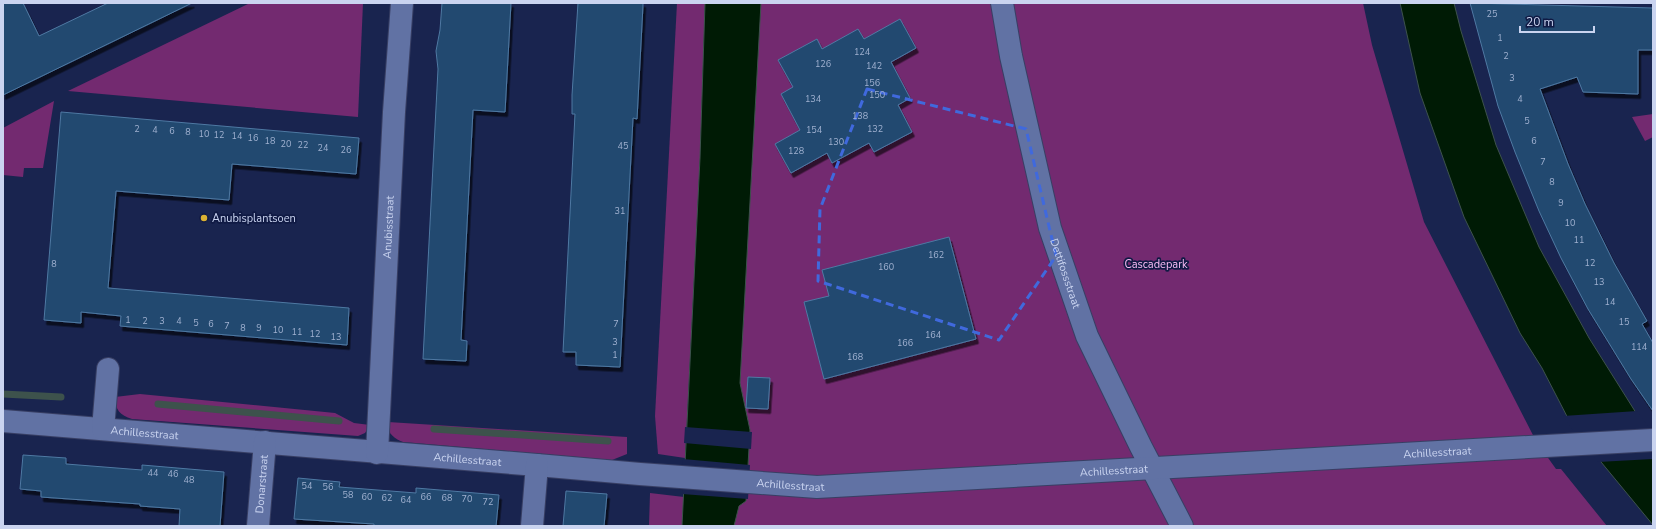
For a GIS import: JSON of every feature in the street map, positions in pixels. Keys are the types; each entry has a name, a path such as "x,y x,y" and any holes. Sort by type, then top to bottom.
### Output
{"street":[{"name":"Anubisstraat","path":"377,453 394,112 402,3"},
{"name":"Dettifossstraat","path":"1002,3 1011,56 1050,228 1086,336 1182,526"},
{"path":"103,429 108,369"},
{"name":"Achillesstraat","path":"3,422 817,487 1653,440"},
{"name":"Donarstraat","path":"258,526 265,442"},
{"path":"532,526 537,464"}],"highlighted area":[{"path":"867,89 1026,129 1056,256 999,340 818,281 820,209"}],"green space":[{"path":"250,3 363,3 358,117 68,91"},
{"path":"677,3 705,3 700,158 685,458 658,454 655,416"},
{"name":"Cascadepark","path":"756,3 1363,3 1372,45 1424,222 1536,441 1556,469 1561,469 1607,526 717,526"},
{"path":"54,101 43,168 24,168 23,177 3,175 3,128"},
{"path":"1653,114 1653,137 1645,141 1632,117"},
{"path":"140,394 335,413 354,423 370,425 365,433 358,436 132,419 121,414 117,409 115,397"},
{"path":"388,422 627,437 627,454 612,460 403,442 390,433"},
{"path":"650,493 684,497 682,526 649,526"}],"shaded area":[{"path":"705,3 761,3 740,383 750,430 746,501 739,506 734,526 682,526 700,158"},
{"path":"1400,3 1454,3 1461,31 1496,145 1539,247 1589,338 1638,416 1653,436 1653,525 1573,428 1542,368 1520,333 1464,217 1420,93"}],"pier":[{"path":"1637,411 1653,433 1653,459 1598,462 1563,416"},
{"path":"685,427 752,432 751,449 684,443"},
{"path":"683,459 750,465 748,499 682,494"}],"building":[{"path":"3,3 23,3 39,36 108,3 192,3 3,95"},
{"path":"442,3 511,3 505,112 473,110 461,340 467,341 466,361 423,359 438,69 436,51 440,30"},
{"path":"578,3 643,3 637,119 633,118 620,367 576,365 576,352 563,352 575,114 572,114 572,95"},
{"path":"1470,3 1653,8 1653,50 1638,50 1638,94 1583,92 1577,77 1540,89 1568,164 1585,204 1614,263 1647,321 1642,324 1653,343 1653,411 1631,379 1588,309 1561,258 1539,211 1498,106"},
{"path":"900,19 916,48 891,62 910,98 898,105 912,132 874,152 869,143 832,163 827,153 791,173 775,144 800,130 781,94 793,87 778,60 817,39 822,49 858,29 864,39"},
{"path":"61,112 359,138 356,174 232,164 229,200 116,191 108,288 349,308 347,345 120,326 121,316 81,312 81,323 44,320"},
{"path":"949,237 976,339 824,379 804,302 829,296 822,270"},
{"path":"748,377 770,378 768,409 746,408"},
{"path":"23,455 66,458 66,464 142,470 142,465 224,472 220,526 179,526 180,509 140,506 140,504 41,497 41,491 20,489"},
{"path":"298,478 340,482 339,487 416,493 416,488 499,495 496,526 374,526 374,524 294,519"},
{"path":"566,491 607,494 604,526 563,526"}],"waterway":[{"path":"3,394 61,397"},
{"path":"158,404 339,421"},
{"path":"434,429 608,441"}],"place":[{"name":"Anubisplantsoen","path":"204,218"}]}
